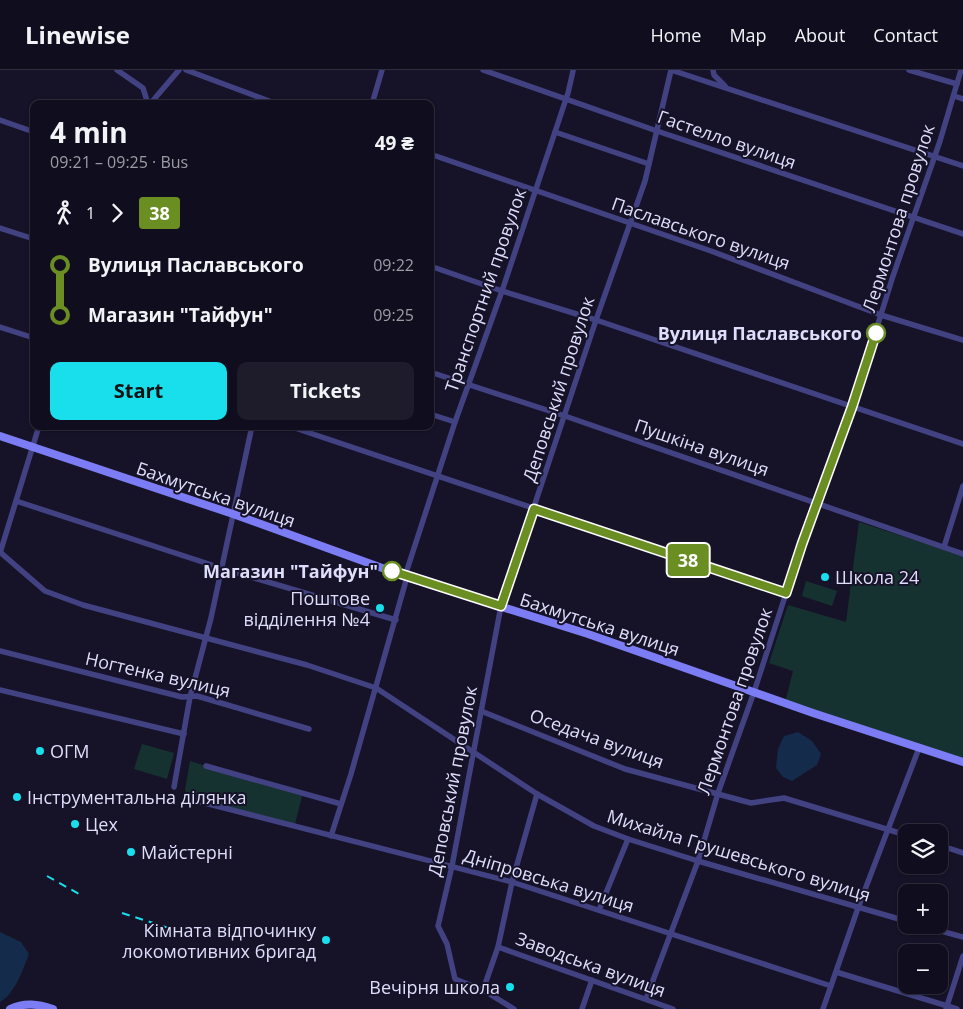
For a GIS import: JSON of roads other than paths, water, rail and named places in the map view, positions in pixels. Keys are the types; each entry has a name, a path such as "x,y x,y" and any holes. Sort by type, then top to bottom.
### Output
{"street":[{"path":"117,70 143,88 148,100"},
{"path":"153,100 179,70"},
{"path":"186,70 266,100"},
{"path":"373,100 382,70"},
{"name":"Гастелло вулиця","path":"483,70 566,100 963,234"},
{"path":"671,70 963,166"},
{"name":"Деповський провулок","path":"483,990 455,979 447,944 438,926 452,866 501,606 596,320 645,181 671,70"},
{"path":"713,70 714,75 727,88"},
{"path":"909,70 957,84"},
{"name":"Лермонтова провулок","path":"646,999 698,861 718,793 852,407 961,70"},
{"name":"Транспортний провулок","path":"331,836 352,774 396,620 406,576 455,422 502,291 566,100 573,71"},
{"path":"954,96 963,99"},
{"path":"0,120 30,131"},
{"path":"555,132 649,164"},
{"name":"Паславського вулиця","path":"434,155 711,251 881,315 963,340"},
{"path":"0,228 30,238"},
{"path":"434,267 963,444"},
{"path":"0,327 30,337"},
{"name":"Пушкіна вулиця","path":"434,373 565,416 963,554"},
{"path":"434,415 455,422"},
{"path":"0,552 38,430"},
{"path":"174,787 190,697 206,637 251,430"},
{"path":"301,430 786,593"},
{"name":"Бахмутська вулиця","path":"0,436 233,514 406,576 588,634 963,762"},
{"path":"944,547 963,486"},
{"path":"16,501 221,568 396,620"},
{"name":"Михайла Грушевського вулиця","path":"0,552 45,591 84,605 307,665 376,688 536,794 594,826 698,861 898,919"},
{"name":"Ногтенка вулиця","path":"0,651 182,697 197,696 309,729"},
{"path":"0,690 184,734"},
{"name":"Оседача вулиця","path":"481,711 625,768 751,803 784,798 898,833"},
{"path":"823,1009 858,908 919,748"},
{"path":"206,766 341,804"},
{"path":"514,1009 483,990 498,947 512,882 536,794"},
{"name":"Дніпровська вулиця","path":"197,801 512,882 831,986"},
{"path":"599,910 628,839"},
{"path":"948,848 963,853"},
{"path":"948,934 963,938"},
{"name":"Заводська вулиця","path":"498,947 673,1009"},
{"path":"947,1008 963,956"},
{"path":"836,972 947,1008 957,1009"},
{"path":"582,1009 592,980"},
{"path":"10,1009 26,1004 42,1005 53,1009"}],"water":[{"path":"798,732 812,741 821,754 817,765 792,781 783,777 776,768 778,749 784,736"},
{"path":"0,932 21,942 29,954 14,987 0,1002"}],"railway":[{"path":"47,876 79,894"},
{"path":"122,913 175,930"}],"place":[{"name":"Вулиця Паславського","path":"876,333"},
{"name":"Магазин \"Тайфун\"","path":"392,571"},
{"name":"Школа 24","path":"825,577"},
{"name":"Поштове відділення №4","path":"380,608"},
{"name":"ОГМ","path":"40,751"},
{"name":"Інструментальна ділянка","path":"17,797"},
{"name":"Цех","path":"75,824"},
{"name":"Майстерні","path":"131,852"},
{"name":"Кімната відпочинку локомотивних бригад","path":"326,940"},
{"name":"Вечірня школа","path":"510,987"}]}
